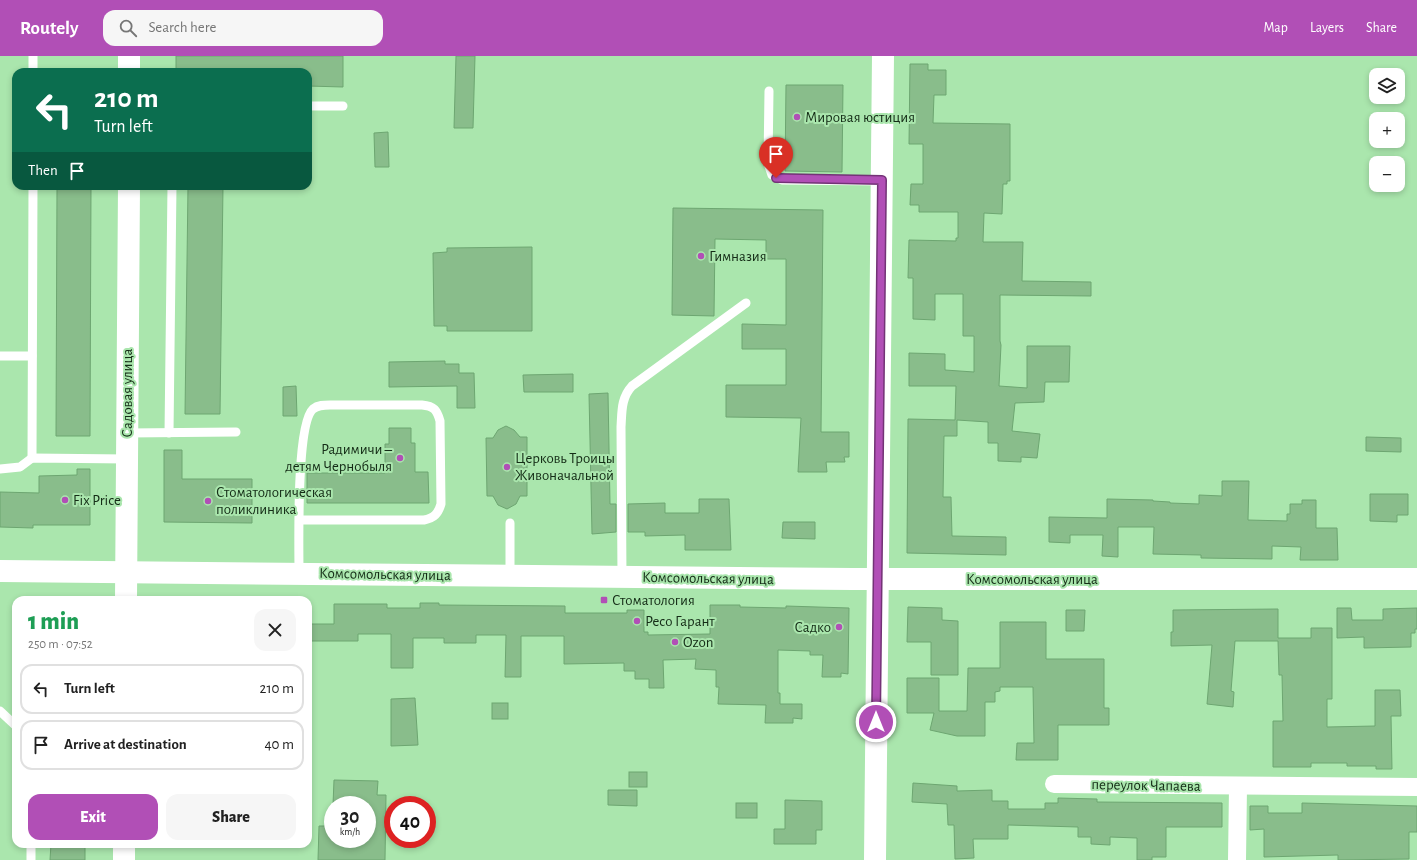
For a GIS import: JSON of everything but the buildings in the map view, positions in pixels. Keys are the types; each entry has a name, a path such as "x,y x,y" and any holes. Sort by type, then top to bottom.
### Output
{"street":[{"path":"129,56 129,68"},
{"path":"875,860 883,56"},
{"name":"Садовая улица","path":"126,596 129,190"},
{"name":"Комсомольская улица","path":"0,571 877,579 1417,579"},
{"name":"переулок Чапаева","path":"1054,784 1238,787 1417,787"},
{"path":"1237,860 1238,787"},
{"path":"124,848 124,860"}],"lane":[{"path":"33,56 33,68"},
{"path":"769,91 768,163 772,175 782,180 882,180"},
{"path":"312,106 344,106"},
{"path":"32,458 33,190"},
{"path":"169,433 172,190"},
{"path":"622,577 621,427 622,404 625,393 632,386 746,303"},
{"path":"0,356 32,356"},
{"path":"299,520 424,520 432,518 438,512 441,504 440,421 437,410 431,406 422,405 330,405 320,406 312,410 308,419 301,457 299,520 299,573"},
{"path":"127,433 236,432"},
{"path":"0,469 20,468 32,458 127,459"},
{"path":"510,523 510,575"},
{"path":"0,711 12,722"},
{"path":"31,848 31,860"}],"place":[{"name":"Мировая юстиция","path":"797,117"},
{"name":"Гимназия","path":"701,256"},
{"name":"Радимичи – детям Чернобыля","path":"400,458"},
{"name":"Церковь Троицы Живоначальной","path":"507,467"},
{"name":"Fix Price","path":"65,500"},
{"name":"Стоматологическая поликлиника","path":"208,501"},
{"name":"Стоматология","path":"604,600"},
{"name":"Ресо Гарант","path":"637,621"},
{"name":"Садко","path":"839,627"},
{"name":"Ozon","path":"675,642"}],"route":[{"path":"776,178 782,180 882,180 876,722"}]}
